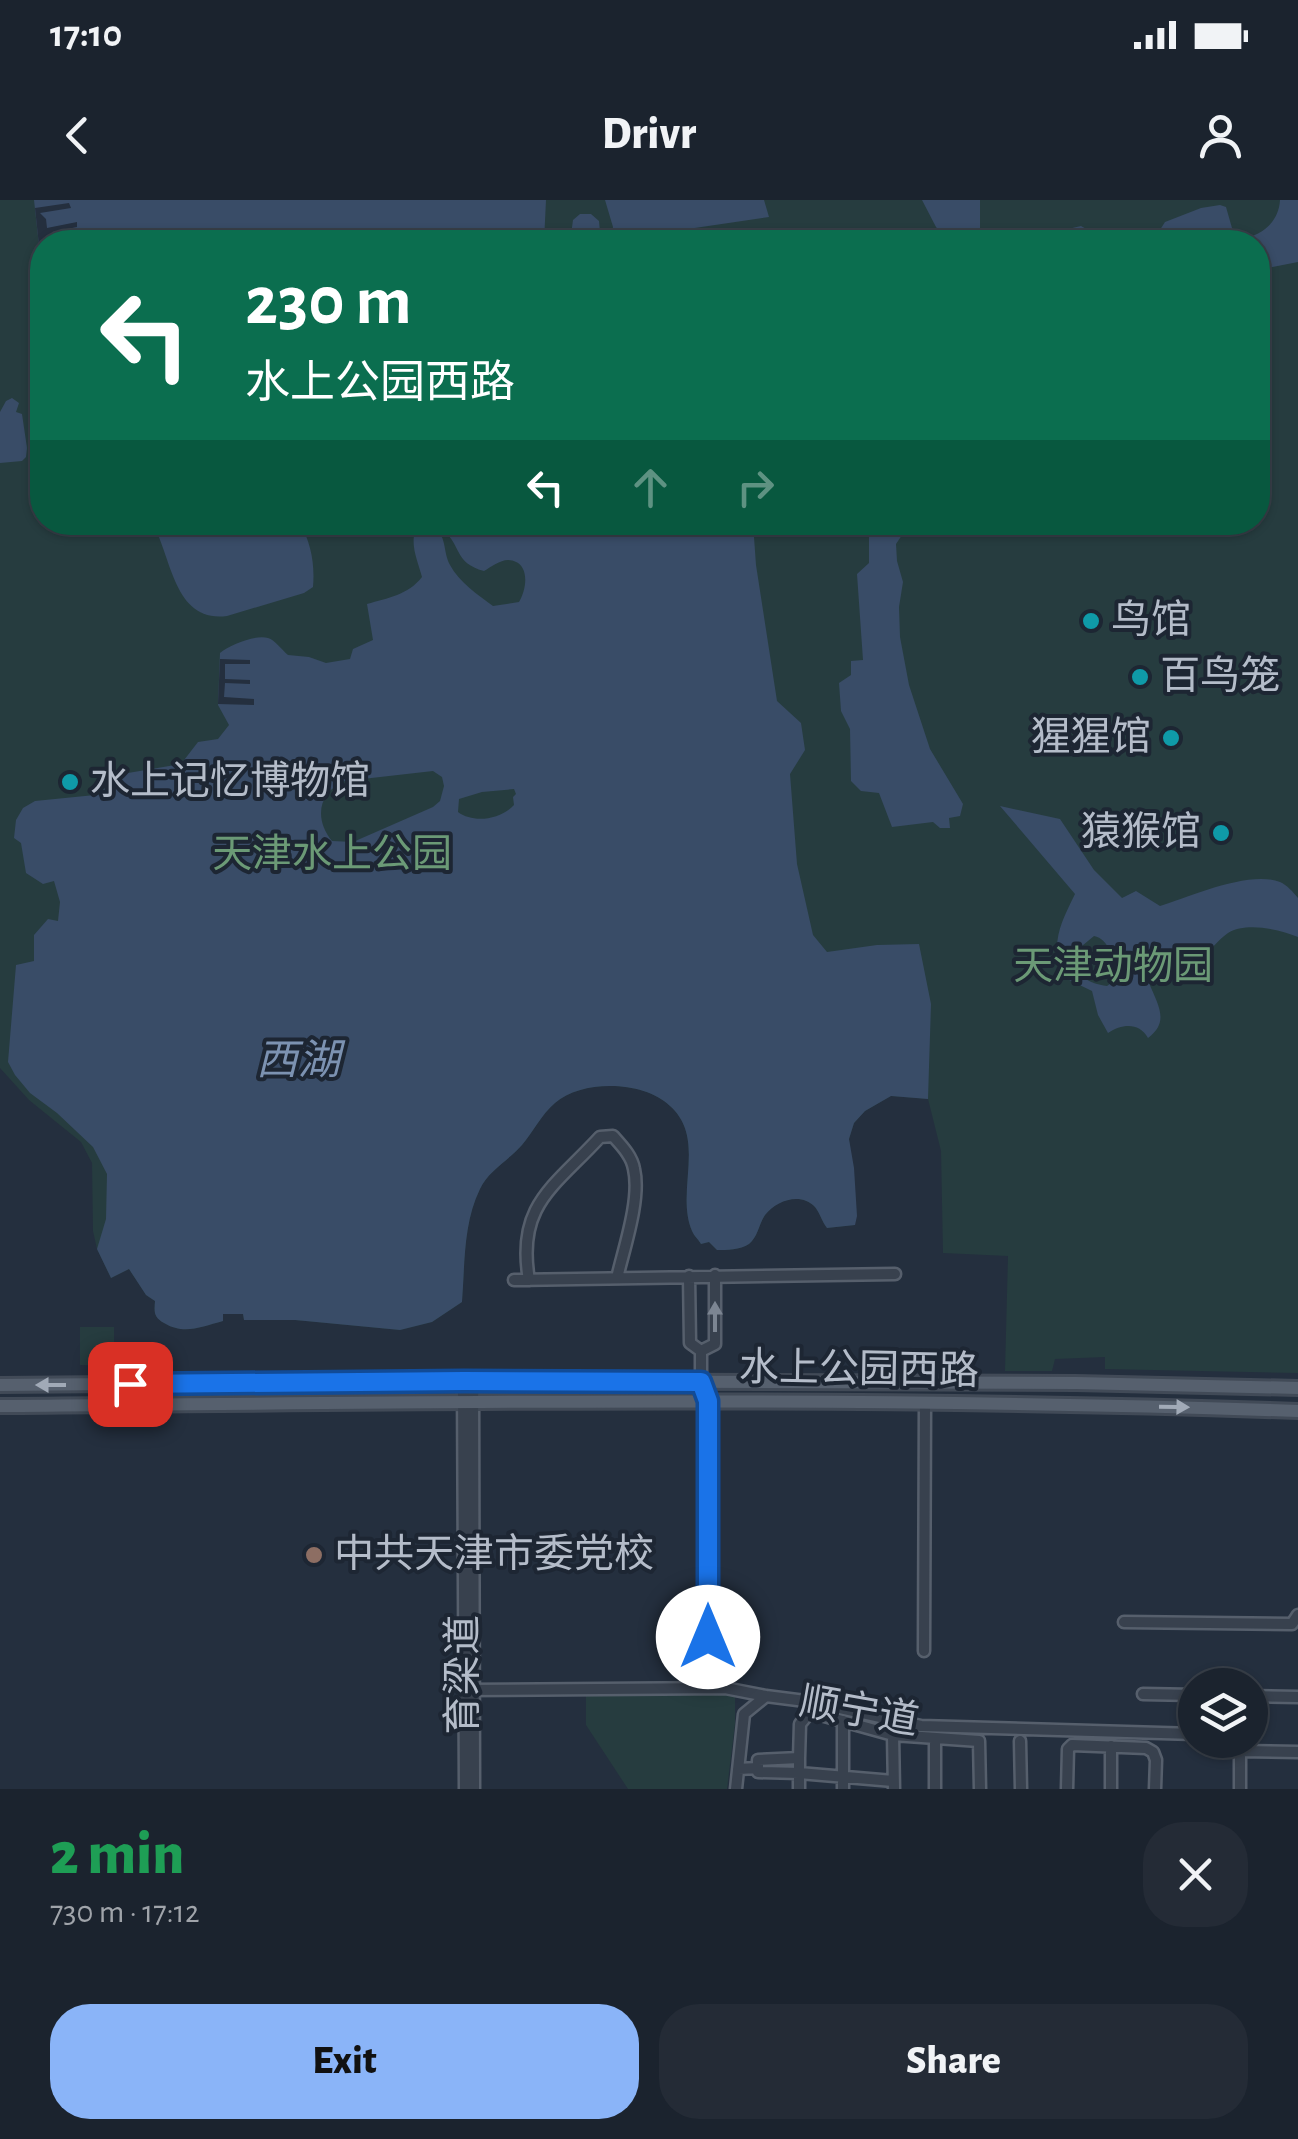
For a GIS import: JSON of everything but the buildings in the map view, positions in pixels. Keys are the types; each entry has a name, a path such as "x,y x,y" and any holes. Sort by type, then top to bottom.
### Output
{"main road":[{"name":"水上公园西路","path":"0,1385 468,1381 1063,1383 1298,1388"},
{"name":"水上公园西路","path":"0,1406 708,1401 1298,1411"}],"street":[{"path":"528,1280 524,1254 536,1207 547,1190 607,1135 613,1136 627,1153 634,1169 632,1219 616,1278"},
{"path":"514,1280 894,1274"},
{"path":"701,1351 716,1344 715,1275"},
{"path":"689,1276 690,1343 701,1351"},
{"path":"701,1351 701,1382 708,1401 708,1688"},
{"path":"468,1381 469,1690 474,1789"},
{"path":"924,1651 925,1403"},
{"path":"1124,1622 1292,1624 1298,1615"},
{"name":"顺宁道","path":"469,1690 725,1688 813,1702 921,1726 1178,1734"},
{"name":"育梁道","path":"464,1789 469,1690"},
{"path":"1143,1694 1178,1695"},
{"path":"736,1789 744,1714 766,1696"},
{"path":"1268,1696 1298,1697"},
{"path":"799,1789 800,1724 810,1712 893,1735 979,1741 980,1789"},
{"path":"843,1722 843,1783"},
{"path":"799,1758 758,1760 758,1772 894,1785 893,1735"},
{"path":"935,1738 935,1789"},
{"path":"1020,1742 1022,1789"},
{"path":"1068,1789 1068,1749 1072,1745 1146,1748 1156,1760 1155,1789"},
{"path":"1111,1746 1111,1789"},
{"path":"1268,1751 1298,1752"},
{"path":"1240,1758 1240,1789"},
{"path":"738,1769 758,1768"}],"green space":[{"name":"天津水上公园","path":"0,200 1298,200 1298,1373 1105,1369 1105,1357 1055,1359 1052,1371 1005,1371 1008,1256 943,1253 941,1151 928,1099 891,1096 865,1111 854,1123 849,1139 855,1225 827,1228 817,1209 796,1199 770,1210 745,1246 717,1250 709,1242 701,1244 688,1215 689,1150 681,1119 670,1106 645,1092 597,1087 567,1095 555,1103 522,1145 484,1182 474,1202 468,1230 462,1302 432,1322 400,1330 295,1320 244,1320 243,1314 223,1314 223,1321 179,1329 158,1319 155,1301 146,1295 129,1269 111,1278 93,1231 92,1163 81,1142 29,1100 0,1068"},
{"path":"80,1327 114,1327 114,1366 80,1365"},
{"path":"586,1695 735,1695 727,1789 628,1789 586,1725"}],"water":[{"path":"34,200 546,200 545,230 37,230"},
{"path":"605,200 764,200 769,217 684,230 612,230"},
{"path":"922,200 980,200 980,230 936,227"},
{"path":"1280,200 1298,200 1298,262 1270,268 1270,230 1263,230 1279,208"},
{"path":"1220,205 1226,207 1232,228 1160,230 1165,222"},
{"path":"580,214 591,214 599,221 600,230 572,230 573,220"},
{"path":"12,398 19,403 16,412 22,414 26,457 0,463 0,412"},
{"path":"306,535 313,587 227,616 209,615 195,609 185,598 159,537"},
{"name":"西湖","path":"440,535 454,571 493,606 519,602 525,583 521,565 508,560 484,571 474,568 447,535 754,535 777,701 801,723 805,750 790,774 797,864 813,935 827,952 919,944 931,1004 928,1099 891,1096 865,1111 854,1123 849,1139 855,1225 827,1228 809,1202 789,1200 765,1215 749,1244 717,1250 709,1242 701,1244 692,1231 687,1199 687,1134 670,1106 630,1088 581,1090 555,1103 522,1145 484,1182 474,1202 468,1230 462,1302 432,1322 400,1330 295,1320 244,1320 243,1314 223,1314 223,1321 200,1327 171,1327 156,1317 155,1301 146,1295 129,1269 111,1278 97,1249 106,1219 107,1174 93,1147 30,1093 8,1062 16,965 34,961 34,935 48,919 58,921 60,902 54,881 43,884 26,873 21,843 14,838 16,820 23,808 35,801 95,795 128,773 181,764 198,742 218,739 229,725 218,705 220,653 230,647 263,637 288,655 326,663 350,659 353,649 373,640 367,604 404,592 422,577 414,536","holes":["433,771 442,777 444,786 440,801 433,807 353,842 332,841 326,833 322,807 336,786 345,781","514,789 514,805 502,814 472,818 458,812 459,799"]},
{"path":"869,535 902,535 896,544 903,582 900,637 909,685 930,749 963,804 960,816 949,818 950,828 940,828 933,822 892,827 879,793 861,791 851,781 850,729 841,711 839,683 851,675 851,661 863,660 857,574 869,563"},
{"path":"1000,806 1060,819 1094,870 1122,898 1136,891 1160,906 1236,882 1280,882 1298,898 1298,937 1253,927 1228,933 1197,959 1170,964 1156,973 1149,983 1160,1019 1148,1038 1140,1029 1130,1026 1108,1033 1092,991 1063,977 1059,965 1058,934 1075,894","holes":["1094,936 1111,954 1114,968 1114,981 1107,986 1083,977 1071,955"]}],"pier":[{"path":"69,203 71,208 40,213 47,228 77,222 77,227 37,230 35,208"},
{"path":"220,659 250,660 250,664 225,664 225,679 250,680 250,684 225,683 224,697 254,699 254,705 218,704"}],"place":[{"name":"鸟馆","path":"1091,621"},
{"name":"百鸟笼","path":"1140,677"},
{"name":"猩猩馆","path":"1171,738"},
{"name":"水上记忆博物馆","path":"70,782"},
{"name":"猿猴馆","path":"1221,833"},
{"name":"中共天津市委党校","path":"314,1555"}],"route":[{"path":"130,1384 701,1382 708,1401 708,1637"}],"park label":[{"name":"天津动物园","path":"1113,967"}]}
